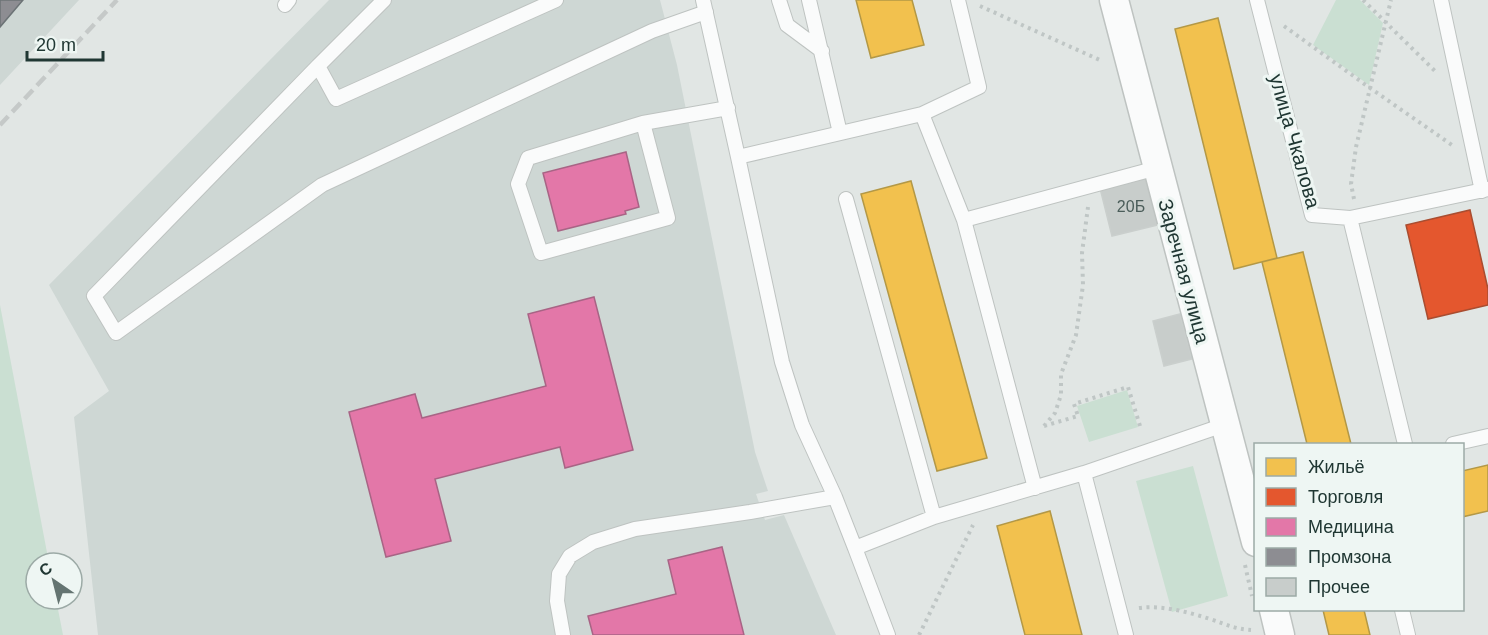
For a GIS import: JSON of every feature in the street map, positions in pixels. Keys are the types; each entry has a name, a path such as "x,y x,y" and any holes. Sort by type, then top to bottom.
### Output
{"street":[{"name":"Заречная улица","path":"1114,0 1254,535"}],"lane":[{"path":"384,0 94,296 116,333 322,185 704,6 782,362 802,425 835,496 888,635"},
{"path":"318,66 336,99 556,0"},
{"path":"779,0 787,25 822,51"},
{"path":"809,0 840,133"},
{"path":"738,157 922,114 979,87 958,0"},
{"path":"1441,0 1475,160 1485,190"},
{"name":"улица Чкалова","path":"1258,4 1311,215 1354,218 1485,190"},
{"path":"643,123 668,219 541,253 518,184 528,159 643,123 728,108"},
{"path":"922,114 963,220 1035,489"},
{"path":"963,220 1157,168"},
{"path":"846,199 934,518"},
{"path":"1354,218 1405,443"},
{"path":"855,548 934,518 1035,489 1224,424"},
{"path":"1457,443 1488,435"},
{"path":"1084,473 1126,635"},
{"path":"563,635 557,601 559,574 570,556 593,542 634,529 750,512 835,496"},
{"path":"1402,611 1408,635"}],"path":[{"path":"1363,0 1462,97"},
{"path":"1354,218 1351,184 1356,147 1391,0"},
{"path":"1258,4 1370,88 1475,160"},
{"path":"978,5 1106,62 1129,58"},
{"path":"1044,426 1055,413 1061,395 1061,374 1076,335 1083,285 1084,230 1092,186"},
{"path":"1020,434 1078,416 1074,404 1128,387 1140,426"},
{"path":"919,635 984,503"},
{"path":"1120,611 1151,607 1186,612 1234,629 1278,625"}],"shaded area":[{"path":"0,0 79,0 0,85"},
{"path":"329,0 660,0 677,65 755,452 768,491 756,494 765,520 784,515 836,635 98,635 74,417 109,391 49,285"}],"green space":[{"path":"1336,0 1360,0 1383,23 1369,85 1313,45"},
{"path":"0,305 47,551 24,551 24,611 58,611 63,635 0,635"},
{"path":"1127,390 1138,427 1089,442 1077,406"},
{"path":"1193,466 1228,596 1172,612 1136,481"}],"building: Жильё":[{"path":"856,0 912,0 924,45 871,58"},
{"path":"1218,18 1277,258 1234,269 1175,29"},
{"path":"911,181 987,458 937,471 861,194"},
{"path":"1303,252 1351,443 1307,443 1262,262"},
{"path":"1488,465 1488,511 1464,517 1464,471"},
{"path":"1050,511 1082,635 1025,635 997,526"},
{"path":"1323,611 1364,611 1370,635 1329,635"}],"building: Торговля":[{"path":"1470,210 1488,289 1488,305 1428,319 1406,225"}],"building: Медицина":[{"path":"626,152 639,207 625,211 626,214 558,231 543,173"},
{"path":"594,297 633,450 565,468 560,447 435,479 451,541 386,557 349,412 415,394 422,418 546,386 528,314"},
{"path":"722,547 744,635 593,635 588,616 676,594 668,560"}],"building: Промзона":[{"path":"0,0 23,0 0,27"}],"building: Прочее":[{"path":"1150,176 1162,224 1112,236 1100,188"},
{"path":"1180,314 1192,359 1164,366 1153,321"}],"railway":[{"path":"0,125 117,0"}]}
